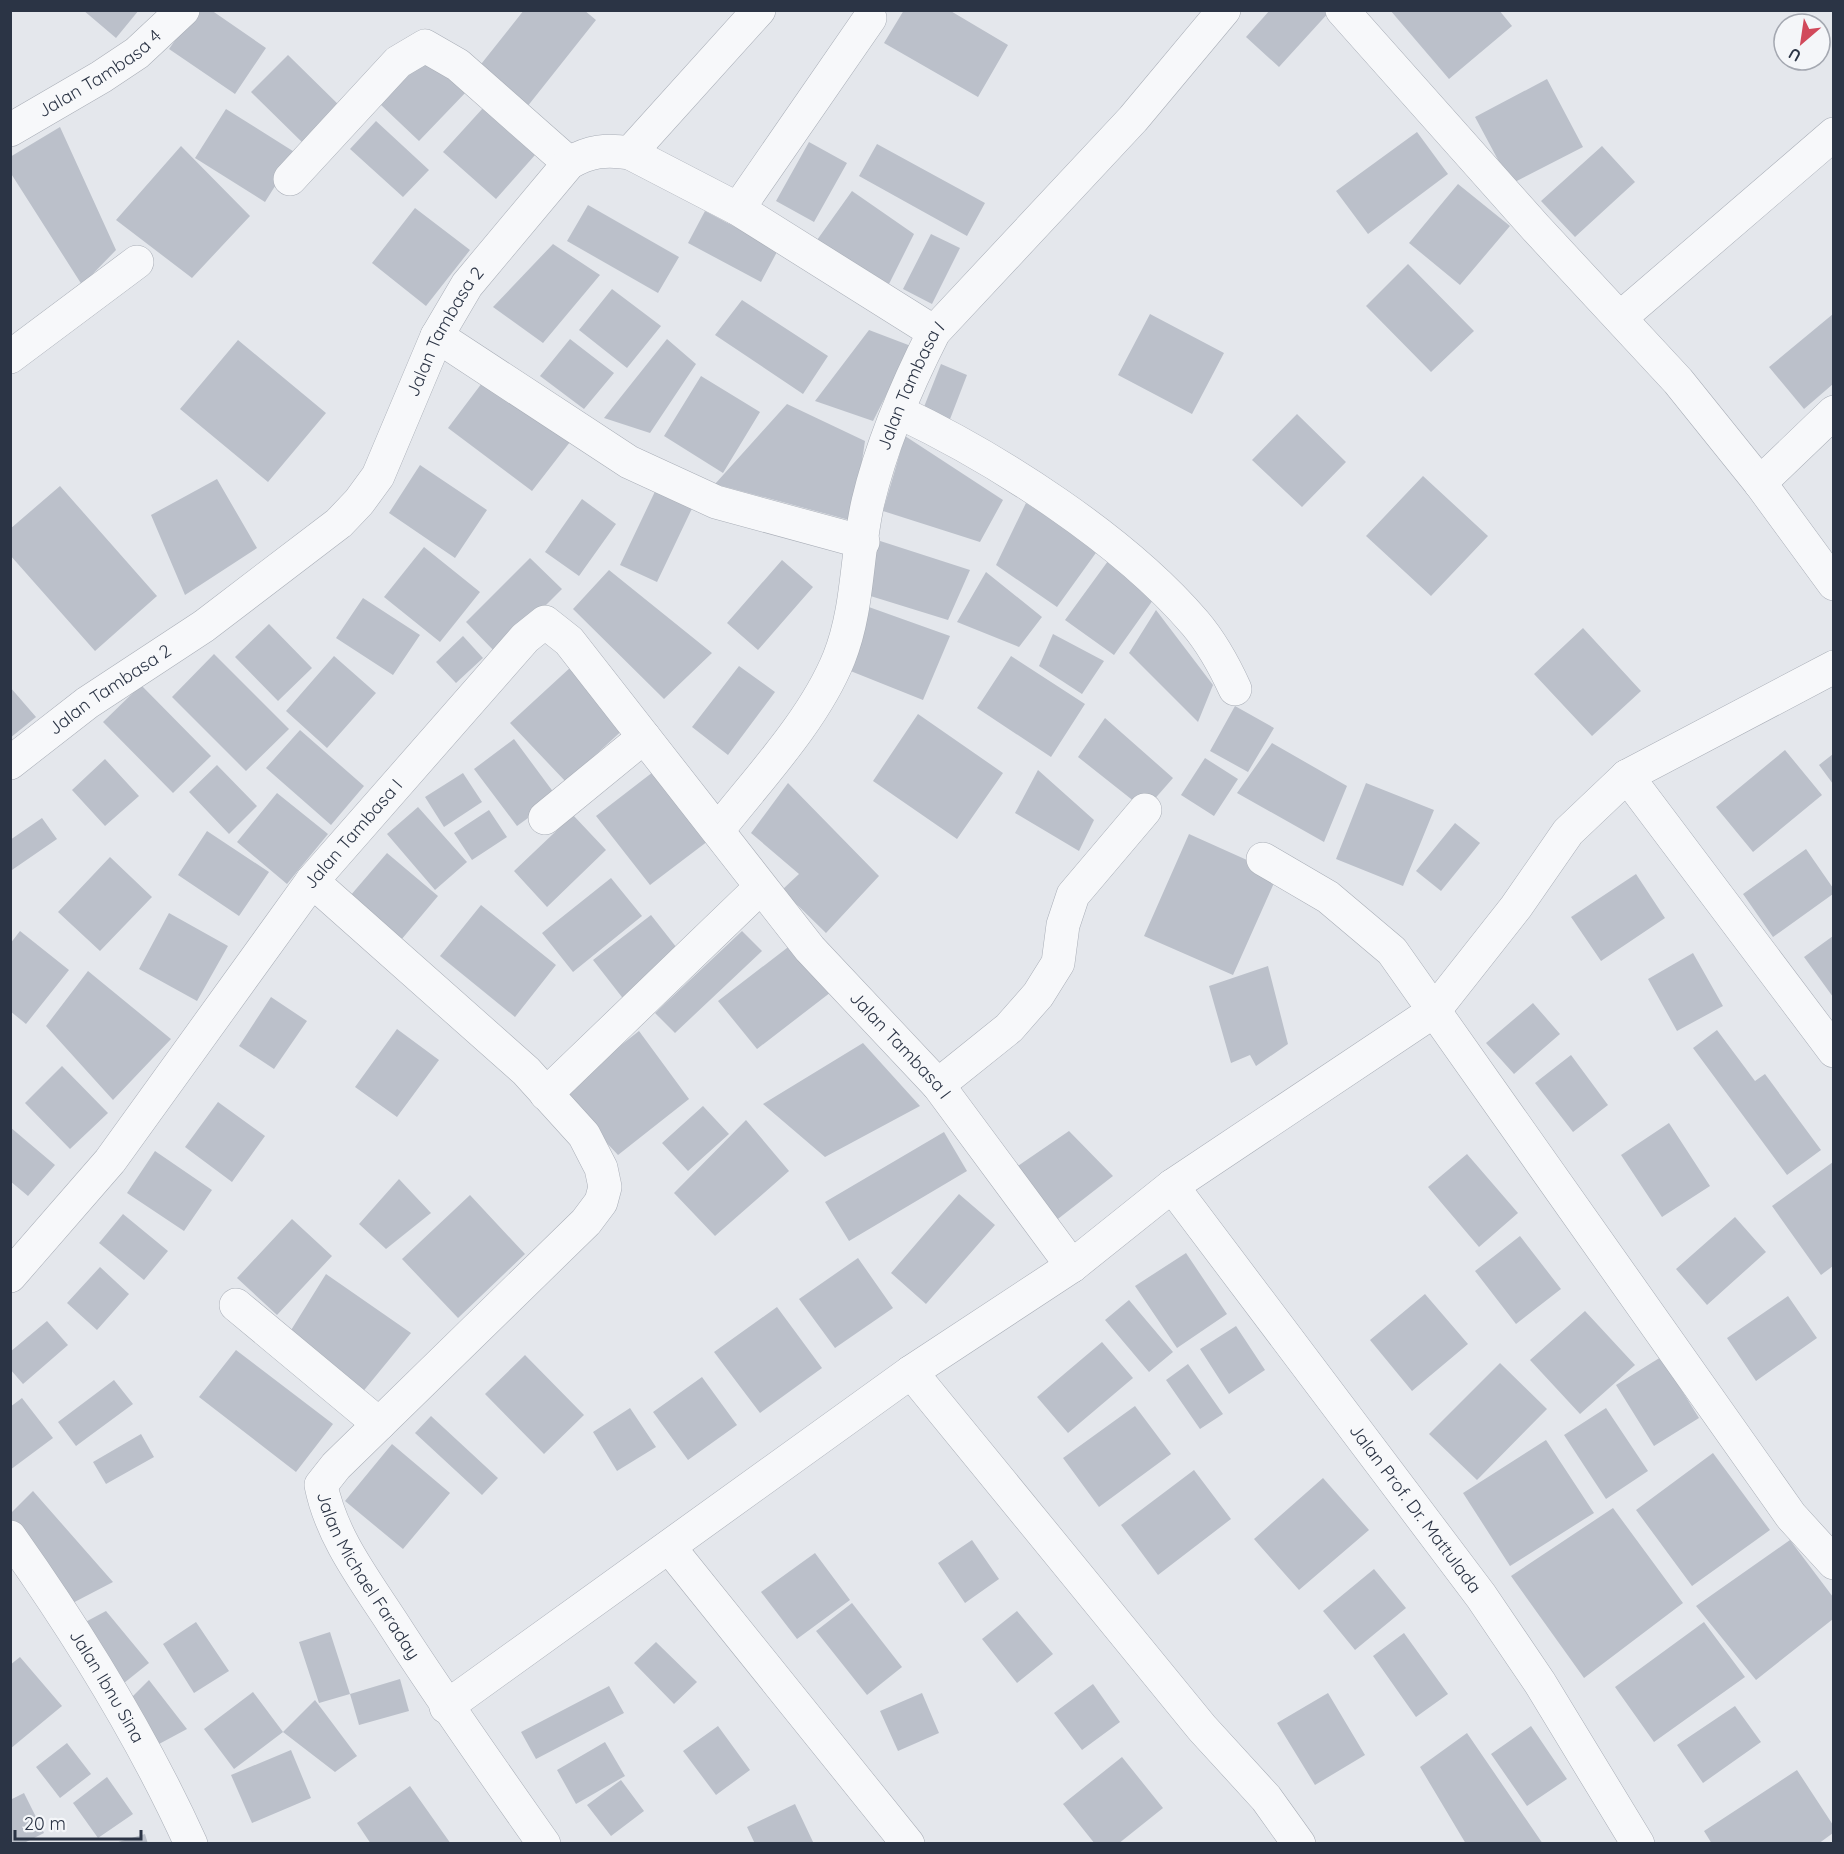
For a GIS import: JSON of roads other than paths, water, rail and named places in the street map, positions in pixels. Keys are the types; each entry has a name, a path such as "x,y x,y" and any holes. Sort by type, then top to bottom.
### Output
{"street":[{"name":"Jalan Tambasa 4","path":"10,130 101,77 137,53 183,10"},
{"path":"630,153 759,10"},
{"name":"Jalan Tambasa I","path":"718,830 807,715 829,681 840,656 871,492 916,367 934,332 1133,119 1224,10"},
{"path":"1342,10 1678,381 1760,483 1833,584"},
{"path":"738,209 870,18"},
{"path":"290,179 398,62 425,46 458,65 569,163"},
{"path":"1620,318 1833,134"},
{"name":"Jalan Tambasa 2","path":"10,763 87,703 204,626 339,523 359,502 378,476 437,336 467,285 569,163 590,152 613,150 630,153 738,209 934,332"},
{"path":"10,357 137,262"},
{"path":"437,336 629,462 716,502 863,542"},
{"path":"899,412 949,436 1040,493 1116,548 1161,587 1196,623 1216,651 1235,689"},
{"path":"1760,483 1833,412"},
{"name":"Jalan Tambasa I","path":"10,1276 110,1161 312,881 525,638 545,622 570,641 718,830 760,888 810,949 938,1085 1072,1266"},
{"path":"446,1707 911,1372 1072,1266 1172,1186 1434,1011 1516,907 1568,832 1627,776 1833,667"},
{"path":"545,818 644,736"},
{"path":"1627,776 1833,1051"},
{"path":"938,1085 1009,1028 1038,995 1058,963 1063,925 1073,895 1145,810"},
{"path":"1263,859 1328,897 1392,951 1791,1516 1833,1563"},
{"name":"Jalan Michael Faraday","path":"312,881 526,1071 584,1135 601,1168 605,1187 601,1202 586,1222 336,1466 321,1485 327,1514 356,1566 446,1707 544,1844"},
{"path":"546,1094 760,888"},
{"name":"Jalan Prof. Dr. Mattulada","path":"1172,1186 1480,1596 1540,1683 1638,1844"},
{"path":"236,1305 379,1424"},
{"path":"911,1372 1202,1728 1266,1798 1299,1844"},
{"name":"Jalan Ibnu Sina","path":"10,1537 60,1608 110,1690 191,1844"},
{"path":"669,1547 908,1844"}]}
